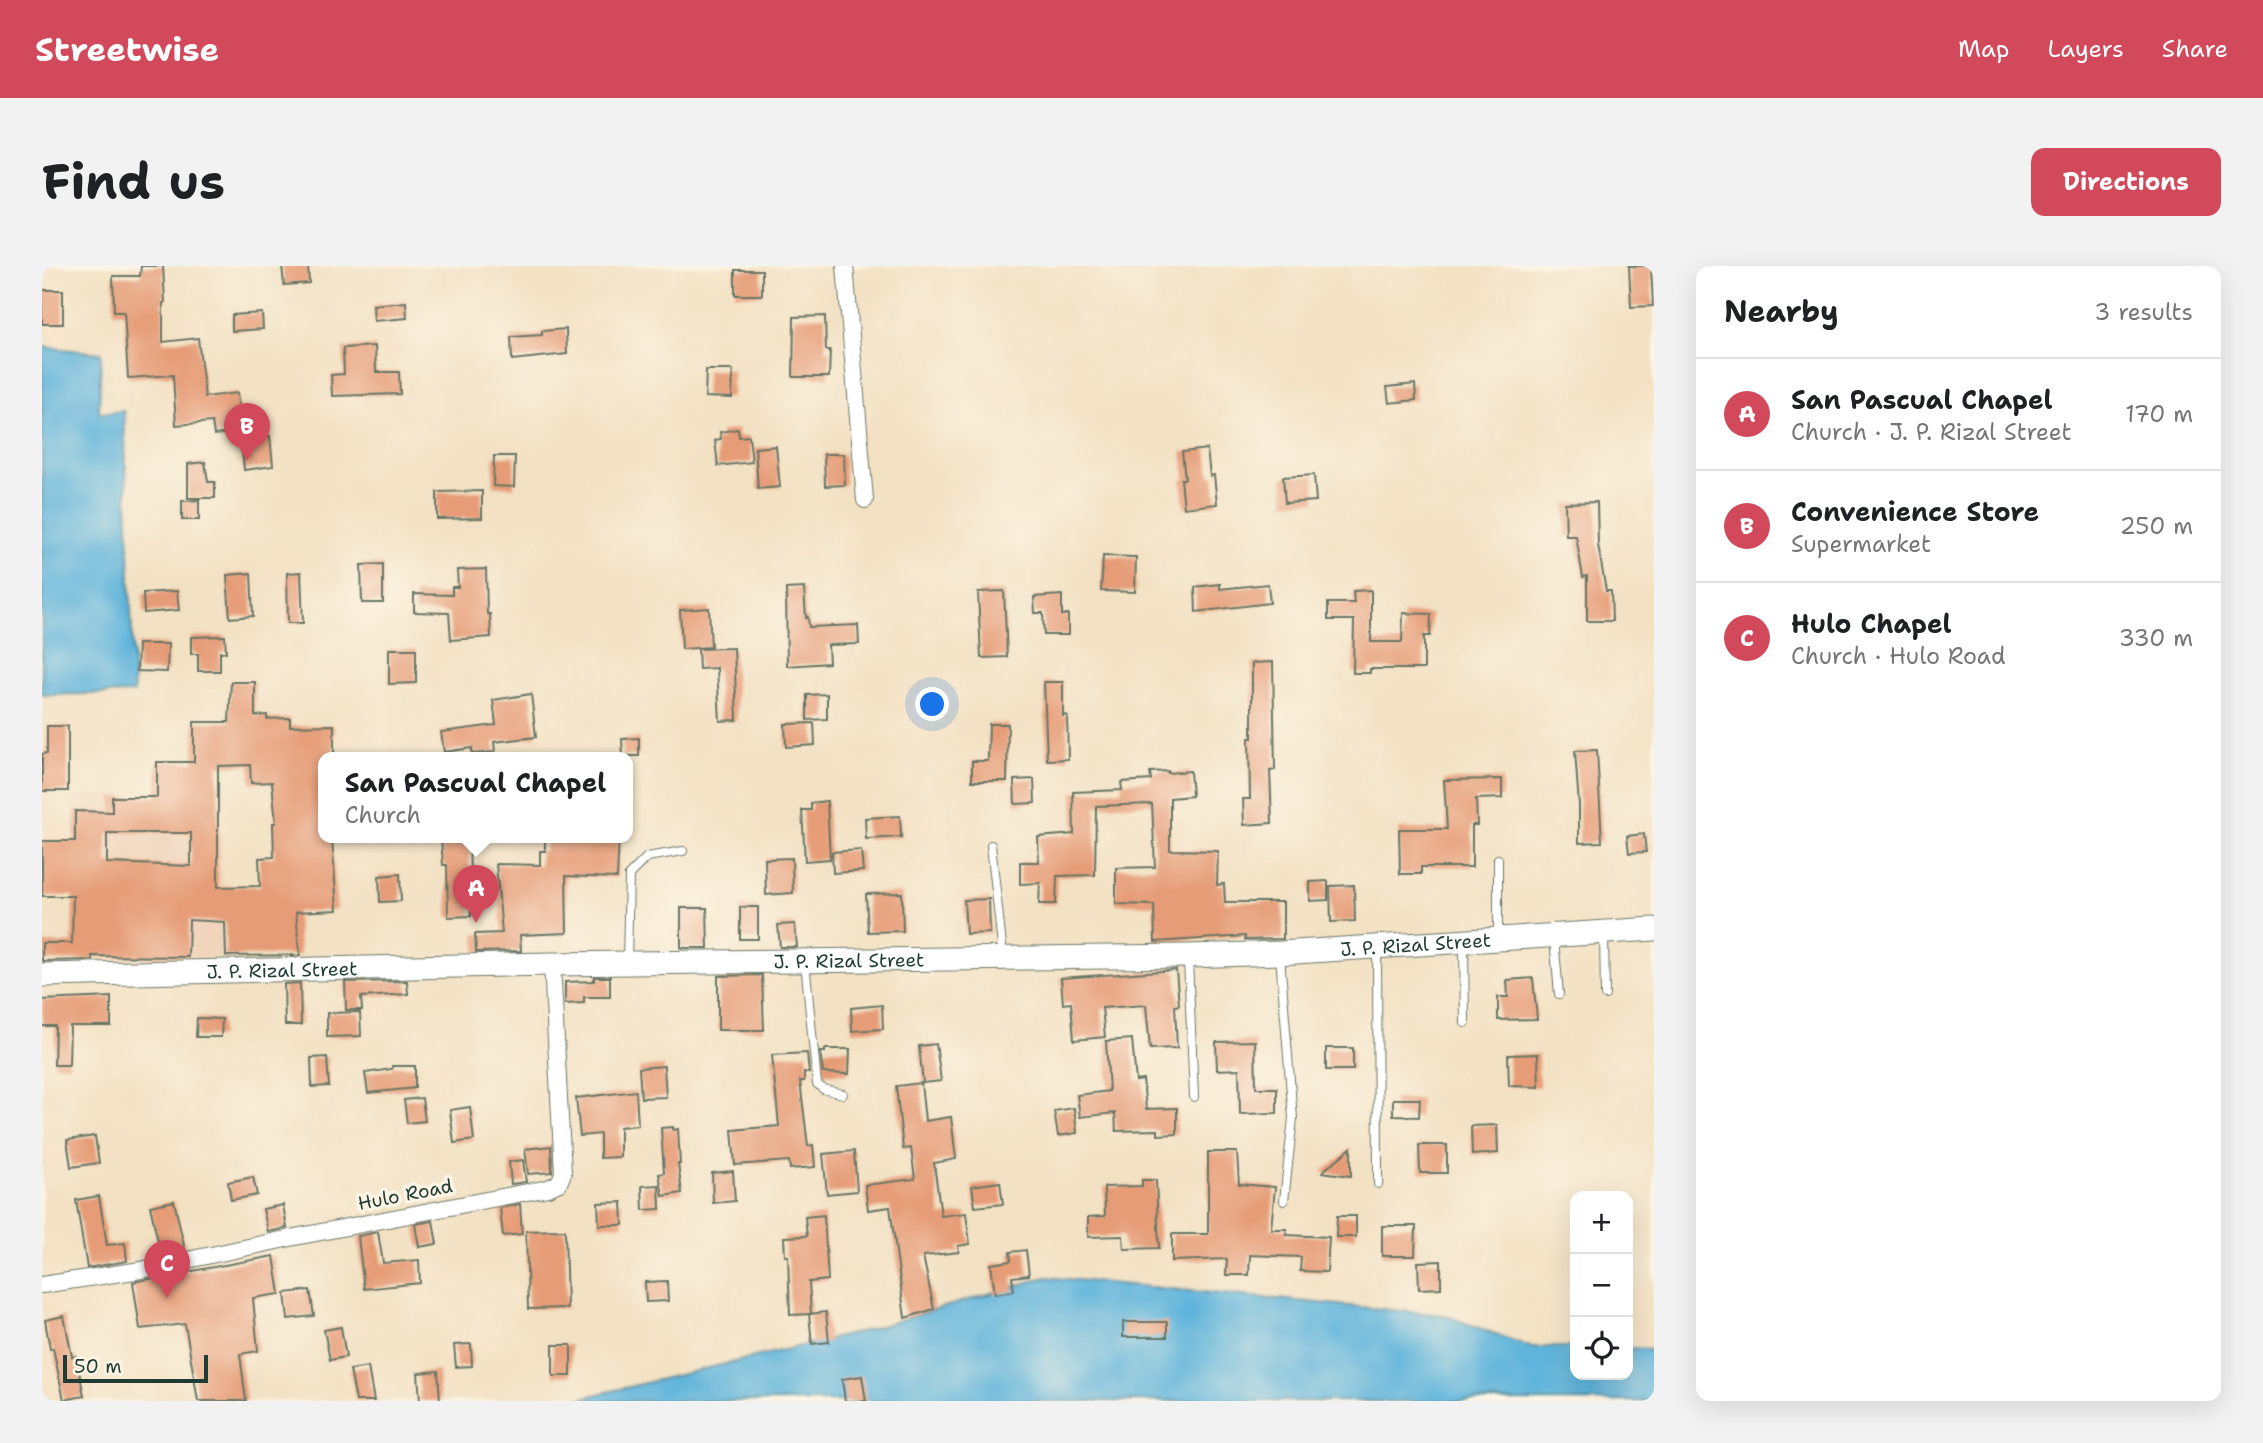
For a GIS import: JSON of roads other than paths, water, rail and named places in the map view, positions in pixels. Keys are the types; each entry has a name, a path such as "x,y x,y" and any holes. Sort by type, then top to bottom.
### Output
{"main road":[{"name":"J. P. Rizal Street","path":"42,975 552,964 1188,956 1280,953 1654,929"}],"street":[{"path":"845,266 864,500"},
{"name":"Hulo Road","path":"42,1285 141,1270 548,1188 559,1183 563,1173 552,964"}],"lane":[{"path":"991,845 1003,958"},
{"path":"626,963 629,875 647,857 683,851"},
{"path":"1498,859 1498,939"},
{"path":"1604,932 1605,995"},
{"path":"1554,935 1559,994"},
{"path":"1464,941 1465,1023"},
{"path":"1377,947 1378,1184"},
{"path":"1280,953 1293,1118 1284,1201"},
{"path":"1188,956 1194,1097"},
{"path":"805,961 817,1084 843,1094"}],"water":[{"path":"42,347 101,353 99,413 124,411 134,693 42,695"},
{"path":"1046,1277 1444,1315 1530,1347 1570,1347 1570,1380 1633,1380 1633,1348 1654,1349 1654,1401 569,1401 860,1332"}],"place":[{"name":"Convenience Store","path":"247,461"},
{"name":"San Pascual Chapel","path":"476,923"},
{"name":"Hulo Chapel","path":"167,1298"}]}
